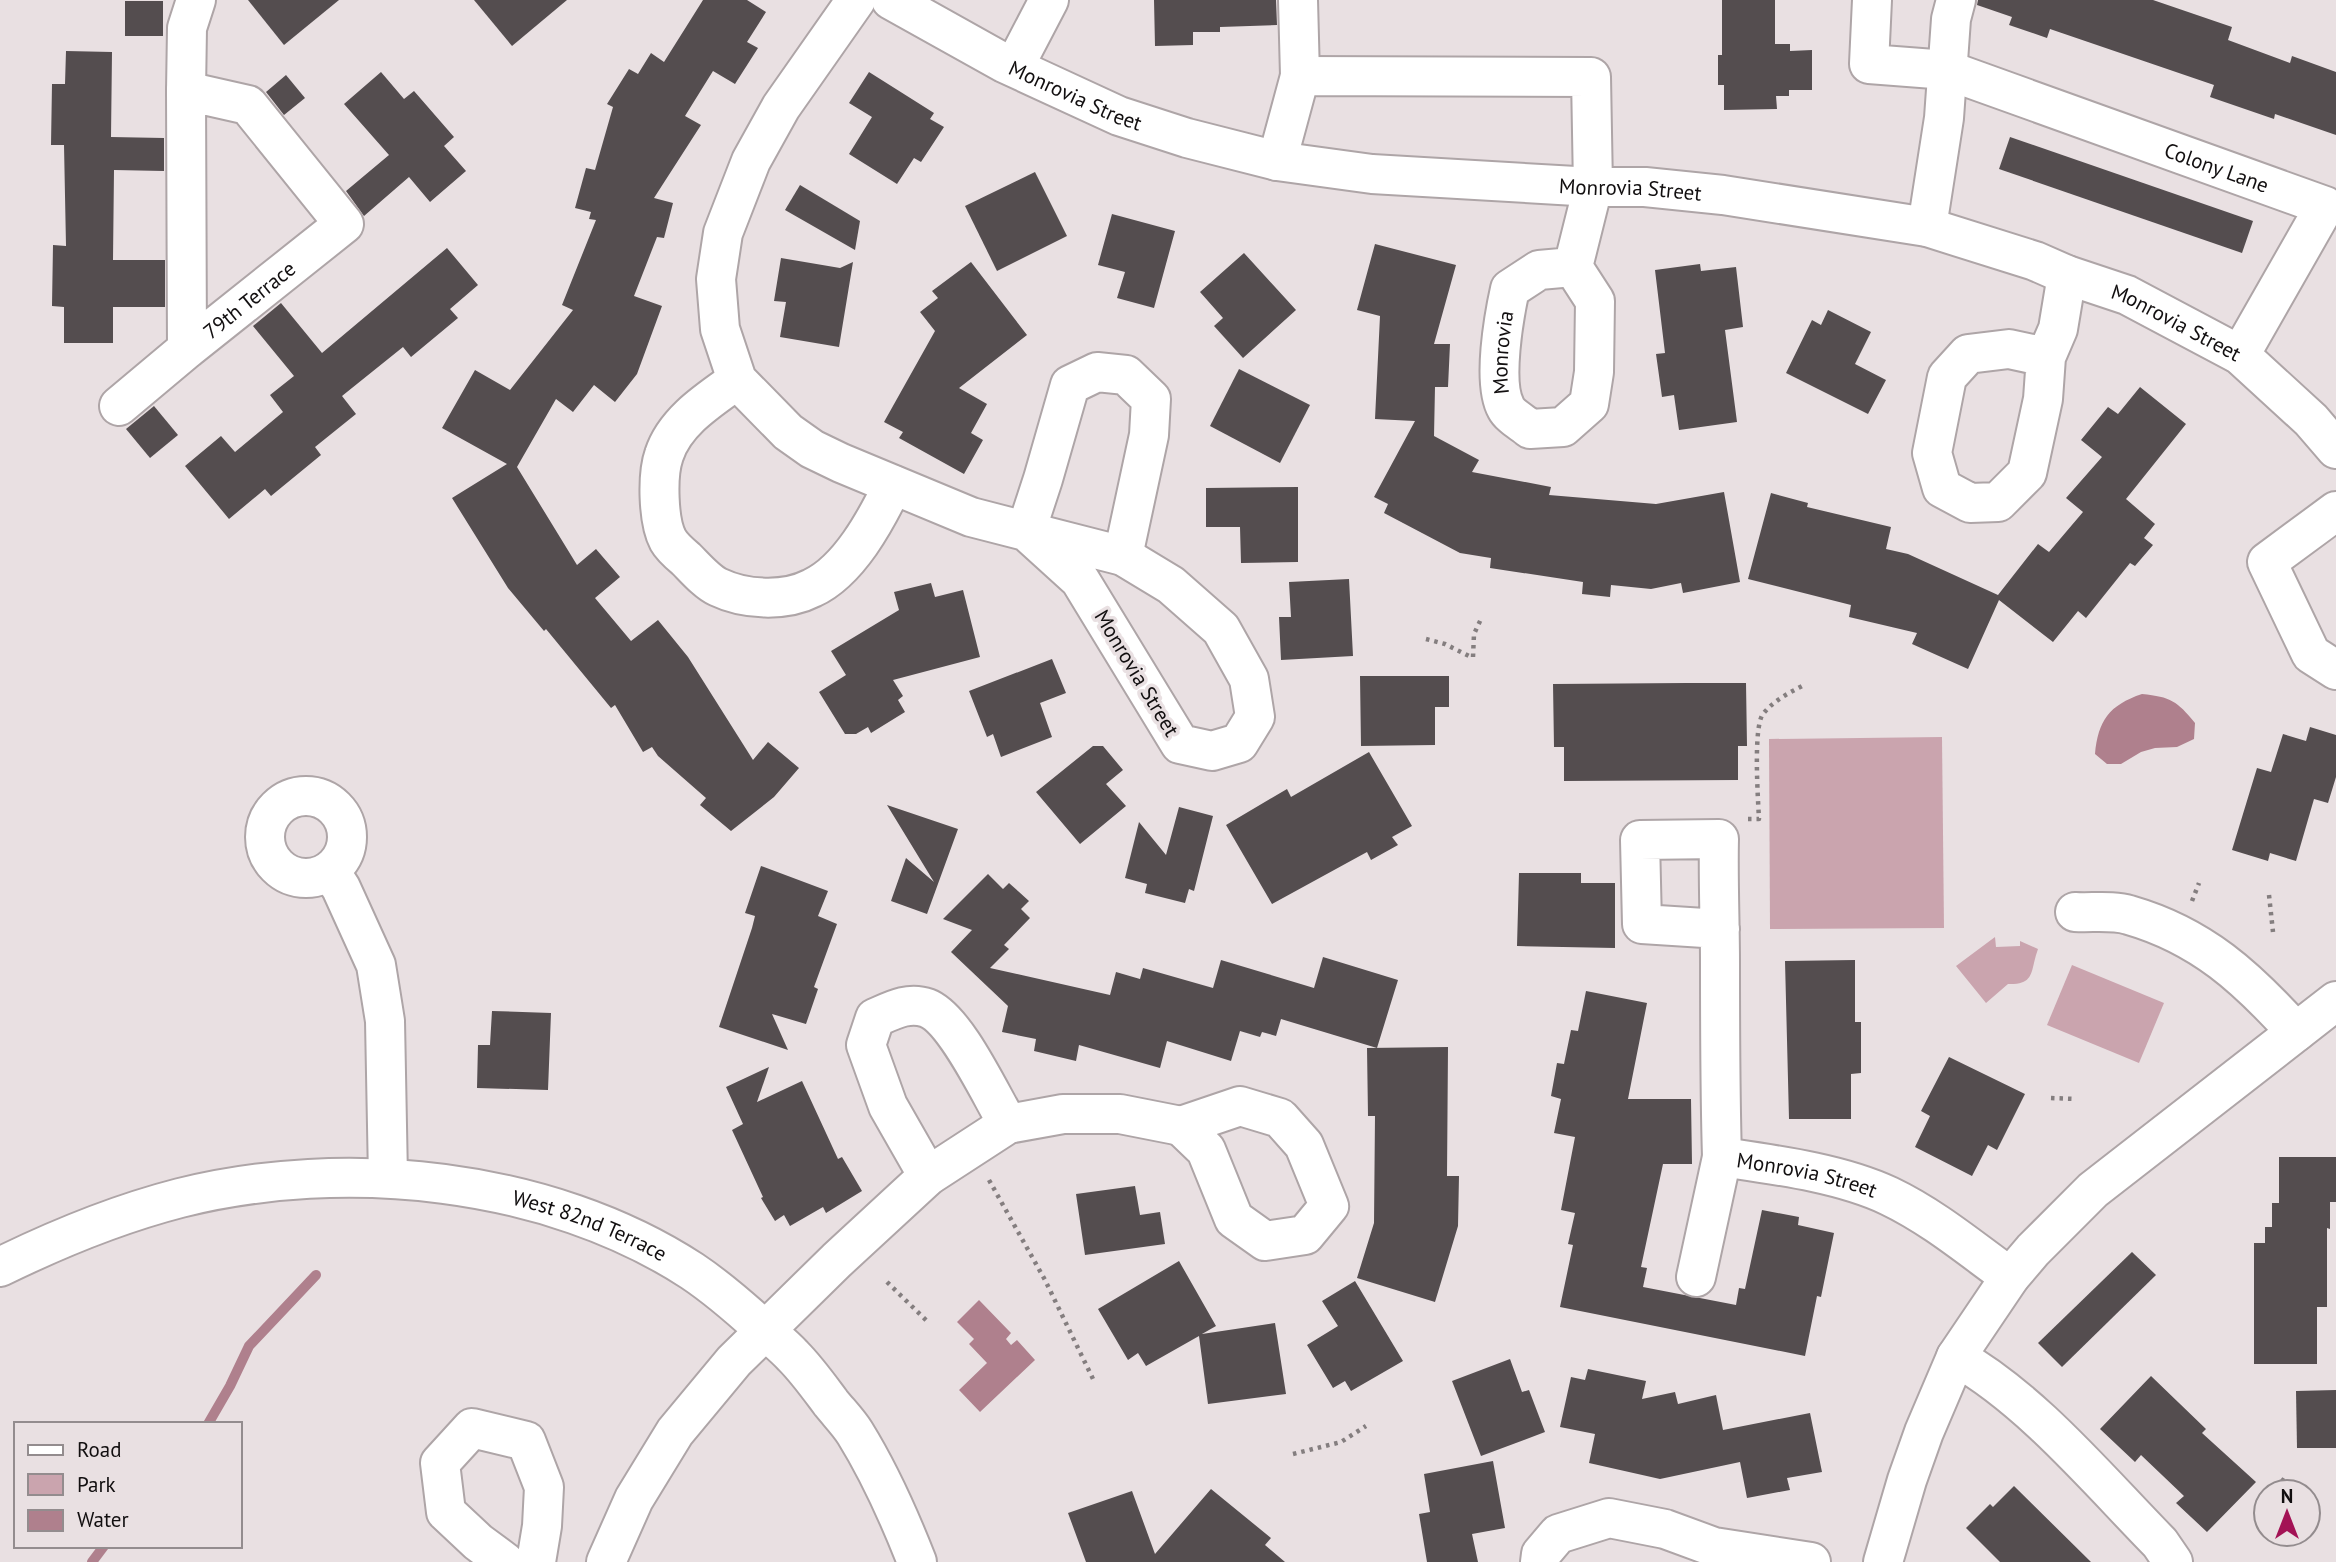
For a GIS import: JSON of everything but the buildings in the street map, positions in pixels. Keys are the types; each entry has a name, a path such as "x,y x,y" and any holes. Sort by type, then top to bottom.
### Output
{"street":[{"name":"79th Terrace","path":"187,349 187,28 196,0"},
{"name":"Monrovia Street","path":"856,0 775,117 751,161 723,233 716,279 720,329 737,380 788,432 812,449 971,517 1026,531 1123,556 1171,585 1221,629 1250,679 1255,717 1239,743 1212,751 1180,744 1080,580 1026,531"},
{"name":"Monrovia Street","path":"891,0 1014,68 1119,116 1187,138 1277,161 1372,174 1593,187 1645,187 1723,195 1927,227 2035,261 2127,295 2240,355 2311,420 2336,449"},
{"path":"1014,68 1049,0"},
{"path":"1277,161 1300,76 1298,0"},
{"path":"1872,0 1869,64 1947,70"},
{"path":"1927,227 1944,118 1951,19 1956,0"},
{"name":"Colony Lane","path":"1947,70 2325,206 2240,355"},
{"path":"1300,76 1591,78 1593,187 1573,267"},
{"name":"79th Terrace","path":"186,91 248,105 344,224 187,349"},
{"path":"2046,357 2058,329 2067,275"},
{"path":"119,406 187,349"},
{"path":"1026,531 1070,385 1097,372 1126,376 1151,400 1149,435 1123,556"},
{"path":"737,380 700,405 680,427 664,456 659,498 668,539 717,587 750,596 774,597 813,588 842,565 858,545 893,485"},
{"path":"2336,511 2267,562 2311,654 2336,670"},
{"name":"Monrovia Street","path":"1719,839 1722,1157 1837,1178 1888,1195 1921,1214 2010,1277"},
{"path":"1719,839 1640,840 1642,924 1720,929"},
{"path":"330,871 341,888 376,965 386,1032 385,1130 388,1178"},
{"path":"2075,912 2127,914 2179,935 2215,955 2253,986 2296,1032"},
{"path":"1883,1562 1907,1480 1955,1357 2010,1277 2093,1190 2336,1001"},
{"path":"928,1177 888,1106 866,1045 875,1018 902,1006 927,1008 952,1028 1008,1124"},
{"path":"606,1562 634,1499 674,1432 734,1361 837,1260 928,1177 1008,1124 1063,1114 1120,1114 1181,1126"},
{"path":"1696,1277 1722,1157"},
{"name":"West 82nd Terrace","path":"0,1267 37,1248 117,1217 181,1198 239,1187 313,1178 388,1178 446,1184 562,1210 637,1240 691,1270 729,1298 794,1356 854,1431 895,1505 917,1562"},
{"path":"1955,1357 1976,1368 2035,1415 2160,1543 2173,1562"},
{"path":"505,1562 478,1542 446,1512 440,1463 472,1428 526,1441 544,1487 542,1526 536,1562"},
{"path":"1540,1562 1541,1553 1558,1534 1609,1518 1665,1529 1702,1554 1811,1562"}],"path":[{"path":"1426,639 1446,644 1473,658 1474,634 1481,619"},
{"path":"1719,839 1737,819 1759,819 1758,733 1761,716 1780,697 1804,685"},
{"path":"2269,895 2273,932"},
{"path":"2051,1098 2076,1099"},
{"path":"968,1150 1004,1205 1045,1280 1094,1381"},
{"path":"887,1282 929,1323"},
{"path":"1293,1454 1341,1442 1366,1426"}],"green space":[{"path":"1942,737 1944,928 1770,929 1769,739"},
{"path":"1995,937 1996,947 2020,946 2020,941 2038,949 2028,979 2017,984 2008,984 1986,1003 1956,966"},
{"path":"2072,965 2164,1003 2139,1063 2047,1025"}],"water":[{"path":"2142,694 2167,699 2178,705 2195,723 2194,739 2177,747 2141,752 2121,764 2107,764 2095,754 2102,723 2121,703"},
{"path":"979,1300 1011,1333 1006,1339 1011,1345 1017,1340 1035,1360 980,1412 959,1390 987,1363 969,1344 974,1339 957,1322"}],"waterway":[{"path":"209,1422 249,1346 316,1275"},
{"path":"92,1562 102,1548"}]}
